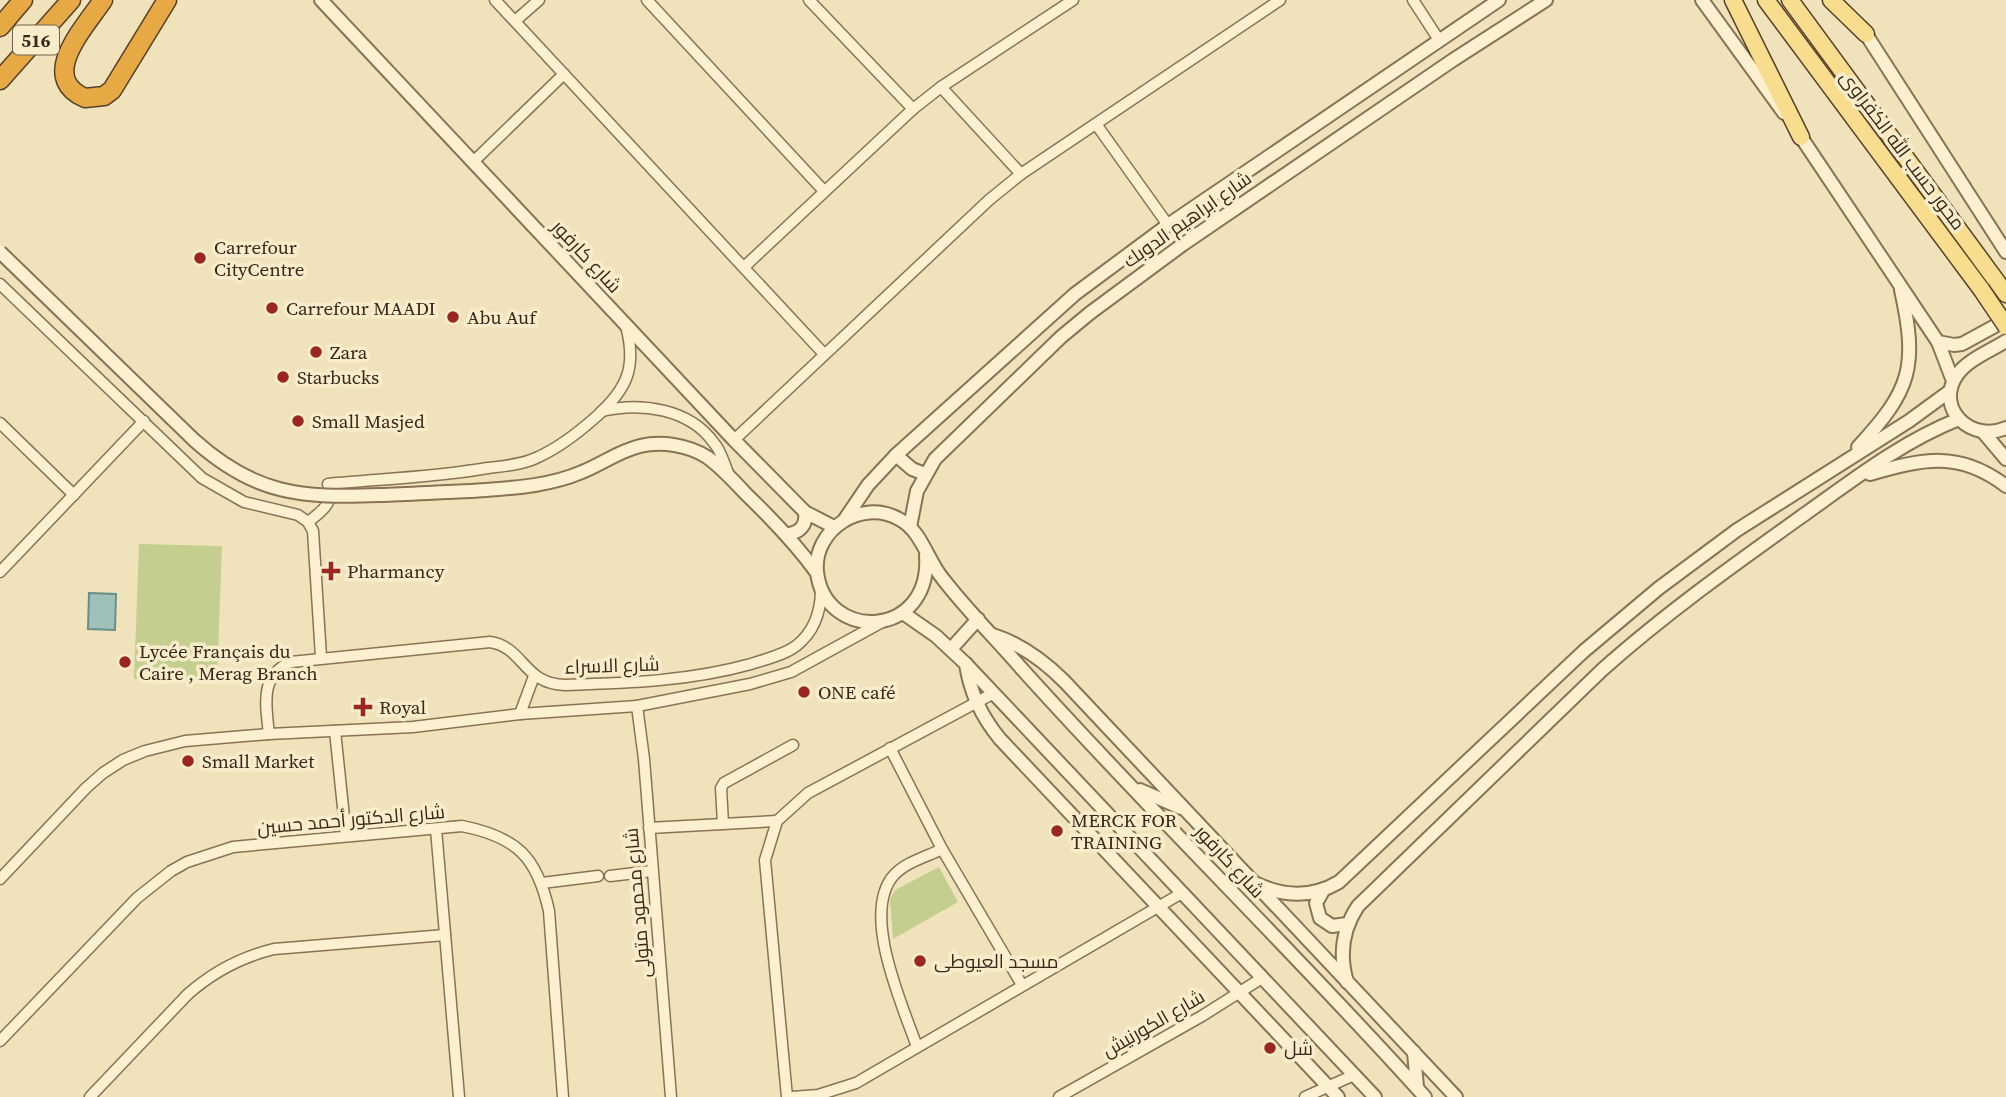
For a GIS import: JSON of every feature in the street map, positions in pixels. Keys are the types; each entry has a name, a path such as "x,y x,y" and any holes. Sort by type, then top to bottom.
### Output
{"highway":[{"name":"516","path":"0,27 23,0"},
{"name":"516","path":"0,80 71,0"},
{"path":"103,0 72,47 63,68 68,87 85,98 104,96 112,90 167,0"}],"main road":[{"path":"1733,0 1801,137"},
{"name":"محور حسب الله الكفراوى","path":"1766,0 1982,289 2006,326"},
{"name":"محور حسب الله الكفراوى","path":"1790,0 2006,294"},
{"path":"1832,0 1866,34"}],"street":[{"name":"شارع كارفور","path":"321,0 734,440 805,512 834,527"},
{"path":"495,0 824,354"},
{"path":"515,21 539,0"},
{"path":"647,0 824,191"},
{"path":"809,0 913,109"},
{"path":"744,267 913,109 941,87 1073,0"},
{"path":"734,440 989,200 1021,174 1280,0"},
{"path":"1413,0 1439,40"},
{"name":"شارع ابراهيم الدوبك","path":"845,519 868,485 896,455 1075,294 1168,225 1499,0"},
{"name":"شارع ابراهيم الدوبك","path":"910,527 915,500 925,474 948,446 1061,337 1120,289 1453,60 1546,0"},
{"path":"1702,0 1801,137 1938,342 1952,386 1951,401 1959,419 1984,433 2006,428"},
{"path":"1843,0 2005,249"},
{"path":"473,162 564,74"},
{"path":"941,87 1021,174"},
{"path":"1096,124 1168,225"},
{"path":"0,252 211,455 248,478 269,487 313,496 472,491 540,485 584,472 624,452 656,444 674,445 707,457 731,478 787,534 817,574 828,601 853,619 883,621 903,613 915,602 923,587 927,571 926,555 920,540 910,527 899,519 879,513 858,514 834,527 820,549 817,574"},
{"path":"1845,461 1893,407 1907,376 1910,342 1899,283"},
{"path":"0,284 190,467 215,487 244,502 298,515 308,522 313,531 321,657"},
{"path":"1938,342 1962,344 2006,320"},
{"path":"308,522 329,502 331,484 470,471 522,463 562,445 616,399 626,382 631,363 631,345 626,326"},
{"path":"1256,884 1283,894 1311,893 1346,877 1621,619 1727,537 1909,421 1952,386 1965,365 2006,341"},
{"path":"602,412 624,407 647,407 685,419 715,444 731,478"},
{"path":"1347,982 1342,959 1347,925 1364,897 1637,639 1713,579 1856,477 1919,437 1959,419"},
{"path":"0,572 144,421"},
{"path":"0,423 74,495"},
{"path":"1984,433 2006,459"},
{"path":"896,455 906,465 925,474"},
{"path":"1856,477 1916,462 1943,460 1978,468 2006,486"},
{"path":"787,534 800,530 805,522 805,512"},
{"name":"شارع كارفور","path":"926,555 941,577 978,619 1421,1092"},
{"name":"شارع الاسراء","path":"534,676 557,685 656,681 706,675 761,661 788,651 808,633 820,608 821,588"},
{"path":"903,613 951,649 994,693 1375,1097"},
{"path":"951,649 978,619"},
{"name":"شارع الاسراء","path":"0,879 86,788 123,760 145,751 185,741 413,727 520,714 637,706 750,684 791,672 883,621"},
{"path":"993,635 1010,640 1052,669 1456,1097"},
{"path":"269,734 265,697 272,675 291,662 490,642 508,648 534,676 520,714"},
{"path":"965,664 976,703 1000,739 1338,1097"},
{"path":"787,1097 765,860 777,821 808,793 994,693"},
{"name":"شارع محمود متولى","path":"637,706 671,1097"},
{"path":"335,731 346,836"},
{"path":"723,824 724,783 793,745"},
{"path":"890,748 942,849 1022,985"},
{"path":"1133,787 1188,811"},
{"path":"649,828 777,821"},
{"name":"شارع الدكتور أحمد حسين","path":"0,1041 137,898 171,870 187,862 233,847 462,826 487,831 510,843 529,860 542,883 549,911 563,1097"},
{"path":"436,829 459,1097"},
{"path":"917,1047 886,960 882,905 885,890 903,867 942,849"},
{"path":"610,876 652,871"},
{"path":"542,883 598,876"},
{"path":"1324,889 1316,903 1320,918 1332,926 1347,925"},
{"path":"792,1097 818,1095 856,1083 1182,893"},
{"path":"90,1097 188,993 237,961 274,950 445,935"},
{"name":"شارع الكورنيش","path":"1059,1097 1262,978"},
{"path":"1414,1052 1421,1092"},
{"path":"1306,1097 1354,1075"}],"green space":[{"path":"139,544 222,546 217,681 134,679"},
{"path":"939,867 958,902 893,939 890,899 895,890"}],"water":[{"path":"89,593 116,594 115,630 88,629"}],"place":[{"name":"Carrefour CityCentre","path":"200,258"},
{"name":"Carrefour MAADI","path":"272,308"},
{"name":"Abu Auf","path":"453,317"},
{"name":"Zara","path":"316,352"},
{"name":"Starbucks","path":"283,377"},
{"name":"Small Masjed","path":"298,421"},
{"name":"Pharmancy","path":"331,571"},
{"name":"Lycée Français du Caire , Merag Branch","path":"125,662"},
{"name":"ONE café","path":"804,692"},
{"name":"Royal","path":"363,707"},
{"name":"Small Market","path":"188,761"},
{"name":"MERCK FOR TRAINING","path":"1057,831"},
{"name":"مسجد العيوطى","path":"920,961"},
{"name":"شل","path":"1270,1048"}]}
